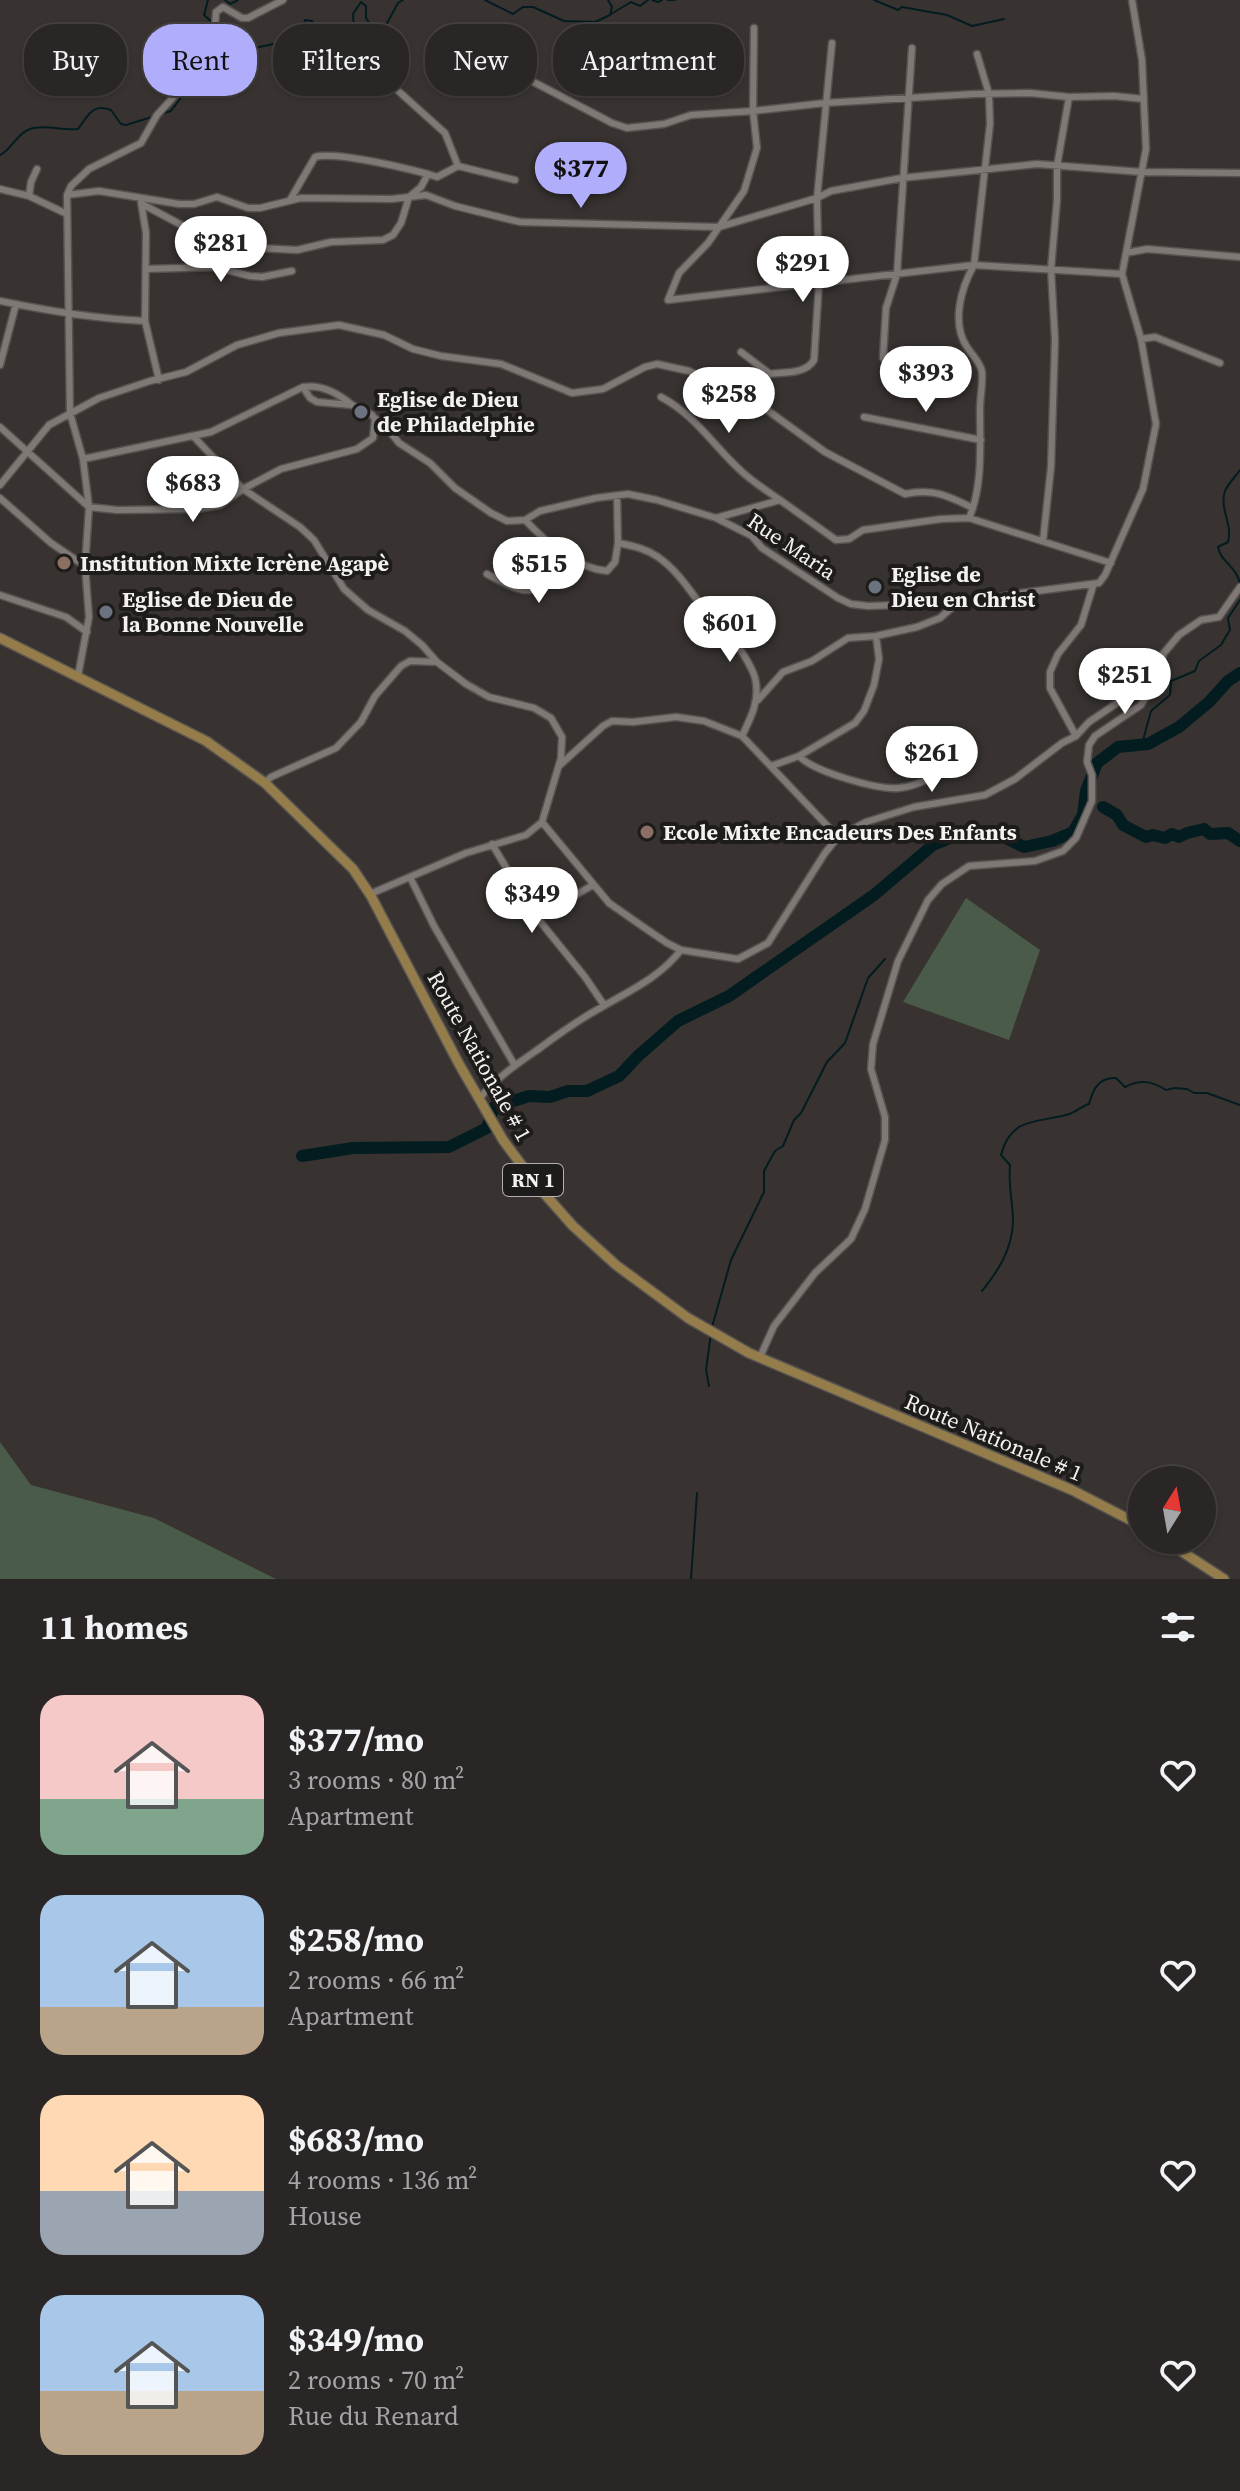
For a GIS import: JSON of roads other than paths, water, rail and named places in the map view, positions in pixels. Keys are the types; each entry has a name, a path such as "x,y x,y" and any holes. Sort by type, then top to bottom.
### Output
{"main road":[{"name":"Route Nationale # 1","path":"0,638 206,741 265,783 348,864 370,894 503,1140 573,1226 616,1265 688,1318 760,1357 1072,1490 1128,1519"},
{"path":"1186,1554 1224,1579"}],"street":[{"path":"78,676 87,632 85,566 89,507 83,459 70,413 67,195 75,181 89,169 141,143 157,115 210,53 214,44 216,12 223,7 242,18 248,18 283,0"},
{"path":"1076,736 1050,688 1050,672 1058,654 1081,625 1093,586 1105,575 1143,489 1156,424 1141,339 1122,274 1146,149 1142,60 1132,0"},
{"path":"754,28 753,111 757,148 744,191 719,227 679,273 668,300 974,265 1122,274"},
{"path":"741,352 770,374 803,370 814,360 819,283 817,198 832,43"},
{"path":"883,358 886,308 897,274 912,48"},
{"path":"969,518 981,456 982,368 964,343 958,327 966,279 974,265 990,124 989,94 977,54"},
{"path":"537,84 627,128 664,124 691,115 825,103 1030,93 1144,99"},
{"path":"404,96 445,133 458,166"},
{"path":"1043,541 1051,467 1055,340 1051,269 1057,166 1069,97"},
{"path":"290,200 315,157 322,155 366,160 437,177"},
{"path":"67,195 99,191 179,204 194,204 217,197 248,208 290,200 334,197 392,199 431,196 455,206 520,222 719,227 831,191 985,168 1037,164 1142,172 1240,173"},
{"path":"431,196 437,177 458,166 515,180"},
{"path":"29,196 37,169"},
{"path":"142,204 221,246 297,250 331,242 383,240 393,235 401,223 409,197 421,187 428,174"},
{"path":"0,189 29,196 67,214"},
{"path":"137,195 142,204 146,233 145,321 159,380"},
{"path":"1126,253 1147,249 1240,257"},
{"path":"146,269 215,267 262,277 292,271"},
{"path":"0,301 67,314 145,321"},
{"path":"0,365 16,304"},
{"path":"0,485 49,425 99,398 186,372 237,345 279,333 339,325 384,335 413,349 441,356 501,364 572,393 603,389 657,364 689,371 716,383 735,399 767,410 825,452 905,494 932,491 973,508"},
{"path":"1141,339 1155,337 1220,363"},
{"path":"83,459 211,432 303,387 314,385 332,391 382,422 399,443 430,463 455,488 491,513 507,521 525,520 557,548 590,569 607,571 615,562 618,543 617,496"},
{"path":"303,387 317,402 352,405"},
{"path":"661,397 679,407 739,469 836,540 849,539 863,530 969,518 1111,563"},
{"path":"864,417 981,440"},
{"path":"0,427 89,507 117,510 198,509 220,505 281,469 357,449 373,438 375,419"},
{"path":"194,437 243,489 314,540 344,589 368,610 405,631 437,662 466,684 489,697 534,708 551,718 562,737 560,765 542,822 526,835 492,844 370,894"},
{"name":"Rue Maria","path":"525,520 540,511 596,498 628,494 657,500 716,518 752,536 762,548 838,598 851,604 868,606 956,604 1021,593 1093,586"},
{"path":"0,498 51,543 85,566"},
{"path":"716,518 780,500"},
{"path":"618,543 642,548 660,558 712,620 730,636 751,665 756,679 756,702"},
{"path":"487,574 513,587 536,590 540,588 557,548"},
{"path":"760,1357 774,1326 815,1273 851,1239 865,1209 885,1140 885,1117 871,1069 873,1044 898,961 920,914 942,884 969,866 1035,861 1063,851 1076,838 1092,801 1092,775 1087,762 1089,745 1095,736 1141,705 1161,672 1163,654 1179,635 1201,620 1219,617 1240,587"},
{"path":"0,595 66,617 87,632"},
{"path":"742,736 756,702 783,672 812,661 848,638 876,636 917,627 940,618 956,604"},
{"path":"771,766 799,756 855,723 864,711 874,685 879,659 876,636"},
{"path":"265,783 271,777 336,748 361,722 375,696 401,666 410,661 437,662"},
{"path":"542,822 609,903 681,950 738,959 768,943 838,837 866,822 914,807 985,795 1015,779 1076,736 1089,722 1123,699 1148,674 1161,672"},
{"path":"560,765 612,721 676,717 704,721 742,736 838,837"},
{"path":"799,756 814,768 838,777 898,788 923,781 951,766"},
{"path":"492,844 537,917 604,1005"},
{"path":"410,877 454,962 514,1064"},
{"path":"537,917 593,885"},
{"path":"479,1099 514,1064 604,1005 625,996 671,963 681,950"}],"waterway":[{"path":"161,114 171,111 185,92 241,48 204,15 208,0"},
{"path":"225,0 230,4 238,0"},
{"path":"257,47 302,38 305,20 312,21 331,34 354,32 353,14 361,2 366,6 366,18 372,27 386,25 398,3 403,0"},
{"path":"485,0 513,14 523,7 533,7 564,21 595,22 610,15 612,7 608,0"},
{"path":"611,14 631,2 640,6 648,0"},
{"path":"652,0 662,0"},
{"path":"668,0 675,0"},
{"path":"874,0 898,10 902,7 947,15 972,26 1004,19"},
{"path":"0,155 25,131 41,127 78,129 91,112 99,108 111,110 121,124 126,125 155,116"},
{"path":"1240,470 1225,491 1229,535 1228,542 1218,547 1240,584"},
{"path":"1142,744 1151,711 1170,695 1171,681 1195,671 1199,661 1221,645 1230,630 1228,618 1240,600"},
{"path":"302,1156 353,1148 449,1147 487,1128 494,1107 529,1096 550,1097 568,1091 587,1091 619,1076 678,1021 729,996 874,895 933,845 962,833 992,831 1024,847 1052,841 1073,832 1083,815 1086,791 1097,763 1118,747 1148,744 1179,727 1240,673"},
{"path":"1103,807 1117,815 1123,825 1146,837 1165,838 1172,834 1179,837 1204,829 1210,834 1228,833 1240,841"},
{"path":"712,1327 731,1260 764,1192 764,1171 775,1151 783,1146 827,1062 845,1043 868,978 885,959"},
{"path":"982,1291 999,1268 1010,1242 1013,1222 1010,1165 1001,1155 1005,1143 1018,1128 1069,1114 1089,1104 1098,1085 1110,1078 1116,1078 1125,1087 1146,1082 1166,1090 1174,1088 1207,1093 1240,1105"},
{"path":"709,1386 706,1370 711,1333"},
{"path":"691,1579 697,1493"}],"place":[{"name":"Eglise de Dieu de Philadelphie","path":"361,412"},
{"name":"Institution Mixte Icrène Agapè","path":"64,563"},
{"name":"Eglise de Dieu en Christ","path":"875,587"},
{"name":"Eglise de Dieu de la Bonne Nouvelle","path":"106,612"},
{"name":"Ecole Mixte Encadeurs Des Enfants","path":"647,832"}]}
